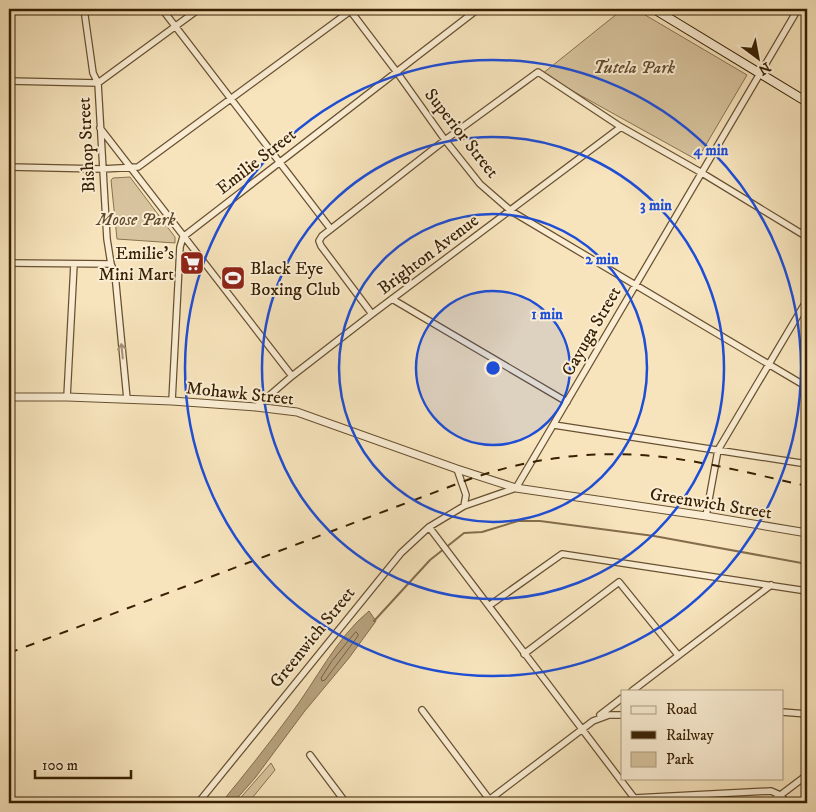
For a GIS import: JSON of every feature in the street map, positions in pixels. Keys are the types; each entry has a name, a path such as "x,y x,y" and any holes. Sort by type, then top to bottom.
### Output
{"main road":[{"path":"654,9 807,102"}],"street":[{"name":"Bishop Street","path":"84,9 93,73 98,83 107,239 111,264 115,274 127,400"},
{"path":"162,9 330,228"},
{"path":"9,81 98,83 199,9"},
{"name":"Emilie Street","path":"182,237 478,9"},
{"name":"Cayuga Street","path":"516,488 798,9"},
{"path":"9,167 102,169 138,166 351,10"},
{"name":"Superior Street","path":"351,10 445,140 480,184 511,211 807,387"},
{"path":"372,314 321,246 320,238 330,228 445,140 538,72 621,127 702,173 807,237"},
{"name":"Brighton Avenue","path":"256,407 292,376 372,314 621,127"},
{"path":"100,128 182,237 292,376"},
{"path":"172,401 182,237"},
{"path":"9,263 111,264"},
{"path":"67,397 74,264"},
{"path":"392,299 567,402"},
{"path":"706,516 718,450 807,300"},
{"name":"Mohawk Street","path":"9,397 172,401 297,412 457,470 516,488"},
{"path":"554,425 807,464"},
{"path":"457,470 466,496 464,506"},
{"name":"Greenwich Street","path":"198,803 401,553 429,527 464,506 516,488 706,516 807,534"},
{"path":"429,527 490,605 524,654 636,801"},
{"path":"490,605 562,554 807,591"},
{"path":"524,654 620,582 678,655"},
{"path":"633,690 771,585"},
{"path":"422,710 489,802 621,699"},
{"path":"784,712 807,714"},
{"path":"593,721 609,715 621,715"},
{"path":"310,755 346,803"},
{"path":"770,803 807,775"},
{"path":"627,803 771,791 780,795 787,803"}],"green space":[{"name":"Tutela Park","path":"623,9 635,9 747,75 697,160 542,74"},
{"name":"Moose Park","path":"130,177 175,237 175,243 117,239 111,180 113,178"},
{"path":"271,763 275,770 248,803 236,803"}],"water":[{"path":"369,611 376,621 349,658 304,712 255,778 233,803 221,803 300,702 346,634"}],"waterway":[{"path":"374,621 430,560 464,533 482,532 518,521 540,521 654,536 807,564"}],"railway":[{"path":"9,653 462,482 508,467 556,458 629,454 672,458 711,465 807,486"}],"place":[{"name":"Emilie's Mini Mart","path":"192,263"},
{"name":"Black Eye Boxing Club","path":"233,278"}]}
